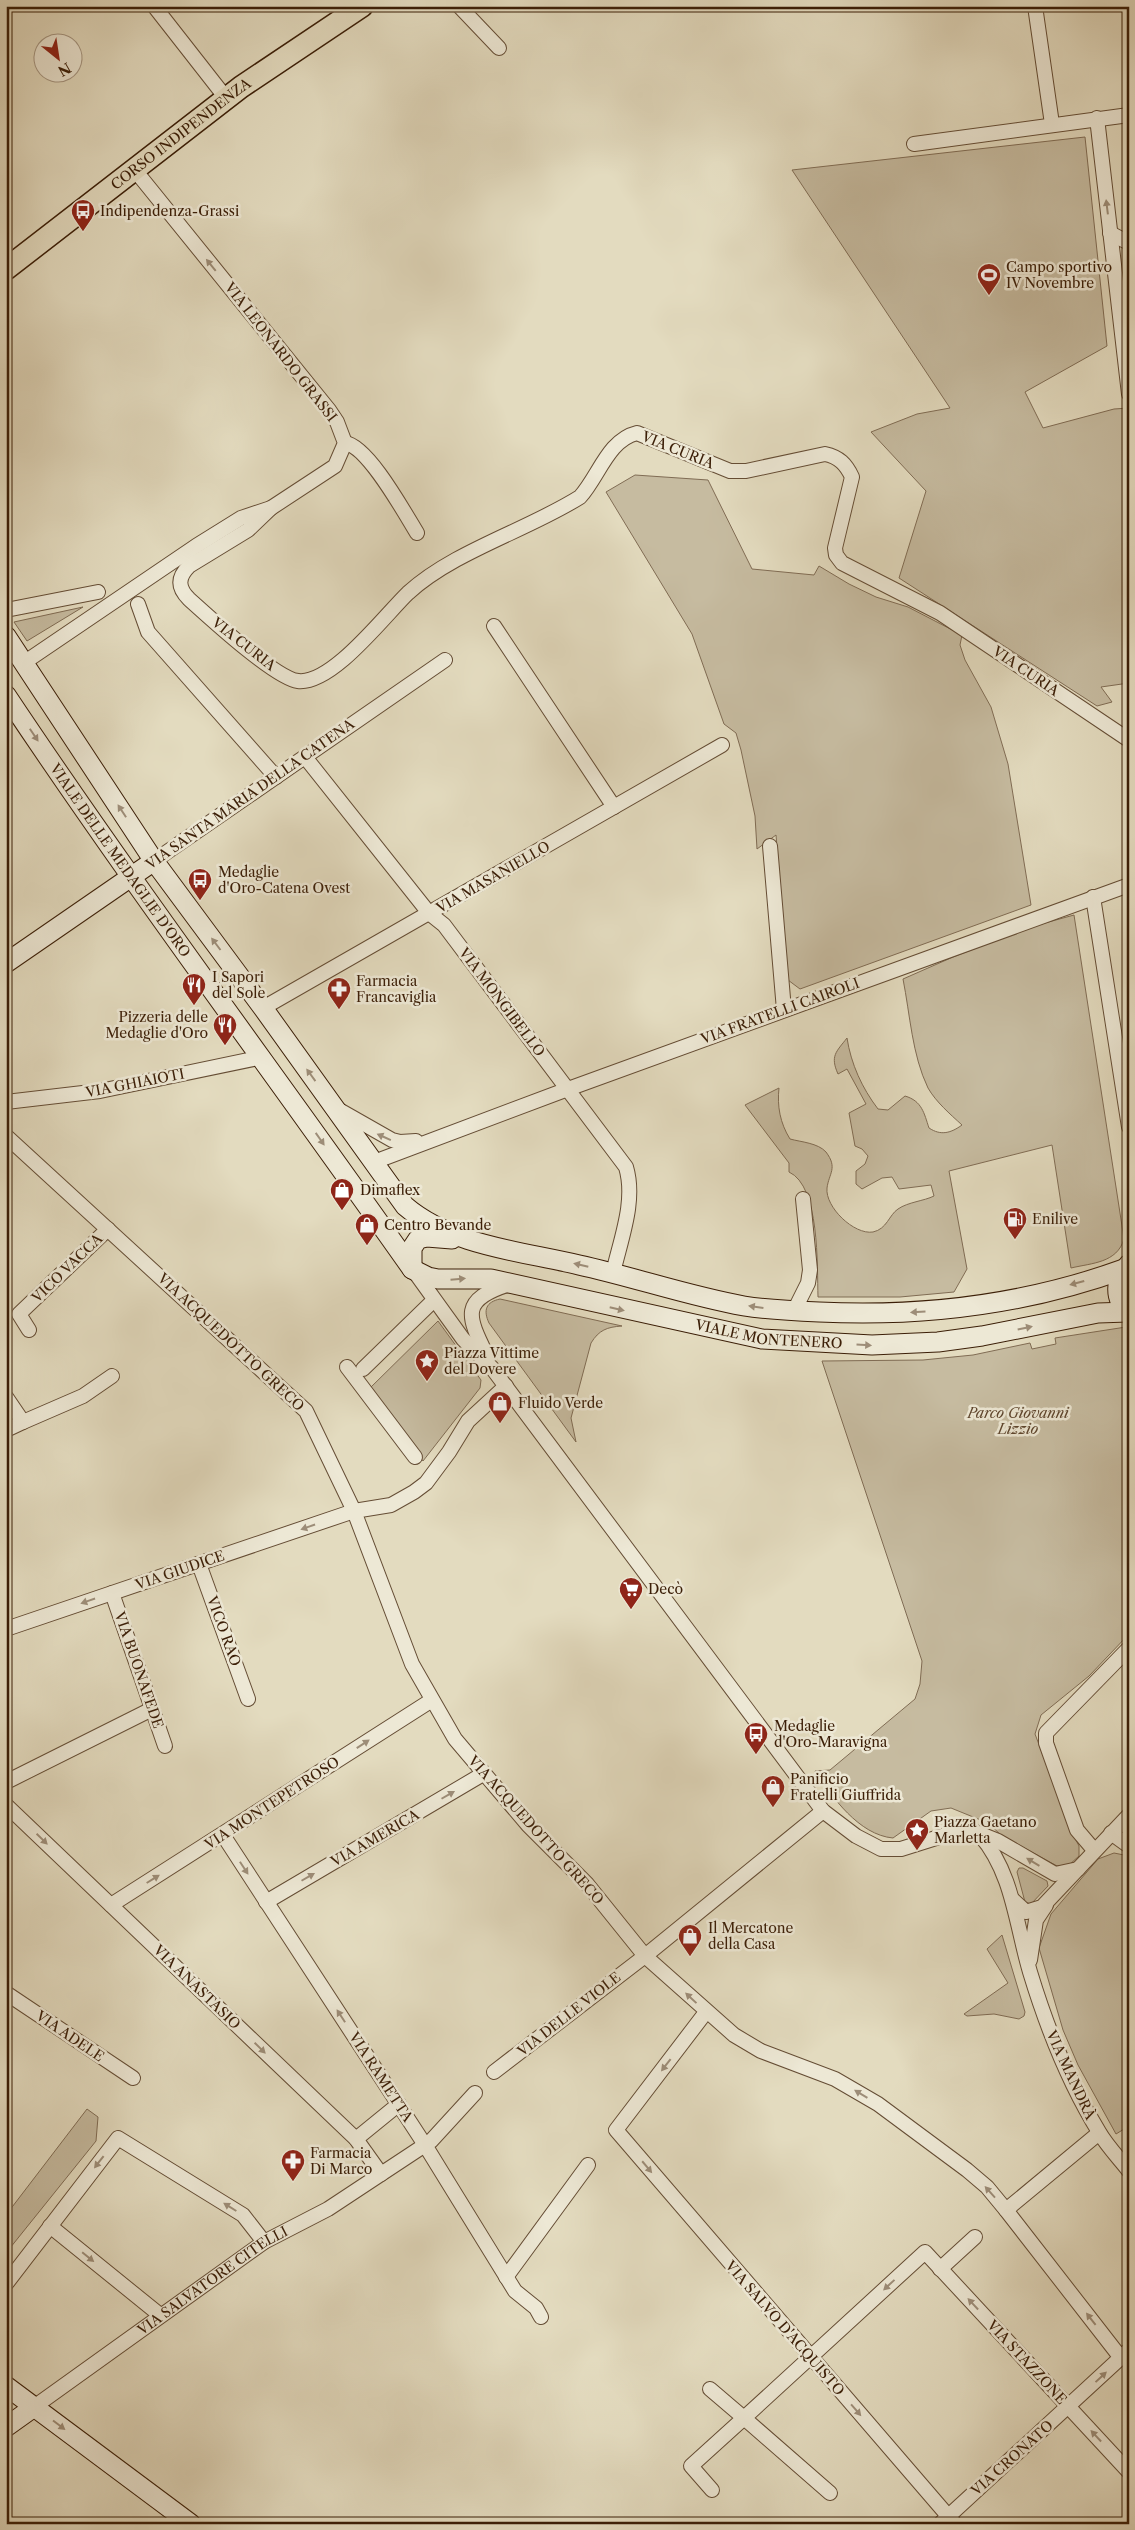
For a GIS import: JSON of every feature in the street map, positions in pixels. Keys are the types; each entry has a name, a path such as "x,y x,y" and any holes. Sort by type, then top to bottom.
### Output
{"main road":[{"name":"CORSO INDIPENDENZA","path":"6,268 226,98 356,8"},
{"name":"VIALE DELLE MEDAGLIE D'ORO","path":"8,641 25,662 154,860 405,1206 427,1222"},
{"name":"VIALE DELLE MEDAGLIE D'ORO","path":"6,695 130,877 263,1057 412,1269"},
{"name":"VIA SANTA MARIA DELLA CATENA","path":"6,963 154,860"},
{"name":"VIALE MONTENERO","path":"427,1222 469,1240 613,1273 708,1298 745,1306 794,1311 868,1314 934,1311 1008,1300 1104,1276 1126,1266"},
{"path":"412,1269 412,1248 418,1239 427,1237 469,1240"},
{"path":"1126,1266 1118,1277 1118,1294 1129,1312"},
{"name":"VIALE MONTENERO","path":"412,1269 428,1277 438,1279 491,1279 762,1339 872,1345 938,1342 982,1336 1098,1313 1129,1312"},
{"path":"6,2386 191,2524"},
{"name":"VIA SALVATORE CITELLI","path":"6,2427 34,2407"}],"street":[{"path":"154,6 226,98"},
{"path":"459,6 499,48"},
{"path":"1035,6 1052,124"},
{"path":"914,144 1129,115"},
{"path":"1097,118 1129,394"},
{"name":"VIA LEONARDO GRASSI","path":"134,169 329,410 337,422 345,443"},
{"path":"1110,233 1129,243"},
{"name":"VIA CURIA","path":"272,508 248,530 188,566 180,578 180,588 184,594 254,655 298,681 317,676 349,655 417,585 510,532 580,497 592,484 615,445 626,436 637,433 730,471 746,471 825,454 835,456 843,462 852,478 835,548 836,555 842,563 940,613 1129,740"},
{"path":"25,662 196,546 242,518 272,508 335,466 344,451 345,443 358,448 377,471 418,533"},
{"path":"6,610 98,592"},
{"path":"138,604 148,632 276,777"},
{"path":"494,626 614,807"},
{"name":"VIA SANTA MARIA DELLA CATENA","path":"154,860 446,660"},
{"name":"VIA MASANIELLO","path":"263,1008 722,745"},
{"name":"VIA MONGIBELLO","path":"305,757 429,913 444,925 626,1167 631,1184 630,1198 613,1273"},
{"path":"770,846 784,1010"},
{"name":"VIA FRATELLI CAIROLI","path":"432,1139 1129,885"},
{"path":"1093,897 1129,1127"},
{"name":"VIA GHIAIOTI","path":"6,1102 100,1091 263,1057"},
{"path":"334,1106 360,1124 392,1140 400,1142 432,1139"},
{"name":"VIA ACQUEDOTTO GRECO","path":"6,1136 306,1411 354,1511 412,1664 455,1739 528,1825 587,1884 645,1956 734,2035 761,2051 835,2079 878,2104 987,2187 1125,2354"},
{"path":"374,1162 432,1139"},
{"path":"794,1311 808,1283 810,1270 803,1199"},
{"name":"VICO VACCA","path":"29,1330 19,1314 108,1229"},
{"name":"VIALE DELLE MEDAGLIE D'ORO","path":"412,1269 463,1339 492,1368 506,1386 823,1811 856,1836 881,1848 901,1849 964,1830 980,1835"},
{"path":"492,1368 474,1330 472,1311 474,1304 483,1293 510,1284"},
{"path":"363,1369 434,1300"},
{"path":"347,1367 415,1457"},
{"path":"6,1430 83,1396 112,1376"},
{"name":"VIA GIUDICE","path":"6,1629 354,1511 391,1505 426,1483 449,1452 468,1421 506,1386"},
{"path":"6,1397 24,1422"},
{"name":"VICO RAO","path":"199,1564 248,1699"},
{"name":"VIA BUONAFEDE","path":"112,1593 166,1746"},
{"path":"1094,1850 1077,1830 1046,1744 1046,1732 1129,1648"},
{"name":"VIA MONTEPETROSO","path":"111,1905 432,1700"},
{"path":"6,1782 152,1709"},
{"name":"VIA AMERICA","path":"266,1902 484,1774"},
{"name":"VIA ANASTASIO","path":"6,1805 356,2139 381,2174"},
{"name":"VIA DELLE VIOLE","path":"494,2072 645,1956 823,1811"},
{"path":"980,1835 999,1861 1013,1900 1026,1912 1033,1912 1049,1900 1129,1815"},
{"path":"1111,1833 1129,1846"},
{"name":"VIA RAMETTA","path":"223,1834 399,2104 515,2291 536,2308 541,2317"},
{"path":"980,1835 998,1841 1055,1874 1078,1869"},
{"name":"VIA MANDRÀ","path":"1013,1900 1017,1926 1051,2037 1099,2133 1129,2171"},
{"path":"1030,1971 1033,1932 1036,1920 1049,1900"},
{"name":"VIA ADELE","path":"6,1993 133,2078"},
{"name":"VIA SALVO D'ACQUISTO","path":"706,2012 616,2130 948,2521"},
{"path":"425,2145 431,2141 475,2093"},
{"path":"356,2139 399,2104"},
{"path":"1006,2210 1099,2133"},
{"path":"6,2284 118,2138 243,2215 264,2242"},
{"name":"VIA SALVATORE CITELLI","path":"34,2407 264,2242 328,2209 425,2145"},
{"path":"506,2277 588,2165"},
{"path":"50,2226 160,2315"},
{"path":"940,2269 975,2237"},
{"name":"VIA STAZZONE","path":"810,2358 925,2252 1129,2472"},
{"name":"VIA CRONATO","path":"948,2521 1125,2354"},
{"path":"712,2490 691,2466 810,2358"},
{"path":"710,2389 830,2492"}],"green space":[{"path":"1085,137 1107,346 1025,392 1043,428 1114,409 1129,408 1129,683 1101,687 1112,702 1097,706 899,578 926,491 871,432 917,414 950,408 792,170"},
{"path":"635,475 708,480 752,569 814,575 819,566 849,584 876,597 908,607 962,635 960,645 965,660 991,707 1008,764 1031,905 800,989 788,980 776,835 757,849 755,816 736,733 724,724 692,634 606,492"},
{"path":"83,607 27,641 14,622"},
{"path":"1074,915 1124,1239 1121,1247 1116,1253 1103,1261 1071,1268 1052,1145 949,1171 967,1269 954,1292 900,1297 818,1297 815,1228 812,1210 806,1193 799,1180 789,1172 789,1163 745,1105 779,1088 780,1114 790,1139 819,1147 830,1158 832,1170 827,1188 831,1203 836,1211 850,1224 865,1232 873,1232 882,1228 898,1209 934,1196 931,1185 899,1189 892,1177 882,1178 862,1189 856,1184 856,1171 865,1164 868,1156 862,1149 855,1146 849,1113 866,1104 847,1069 838,1074 834,1063 835,1054 847,1038 851,1057 858,1075 878,1109 888,1110 905,1096 919,1104 929,1128 942,1133 958,1128 962,1125 944,1108 928,1088 918,1062 903,979 953,957 1034,926"},
{"path":"500,1299 622,1326 604,1330 591,1343 571,1418 576,1442 489,1323 486,1314 487,1307 495,1300"},
{"path":"438,1321 481,1380 480,1388 423,1461 369,1389"},
{"name":"Parco Giovanni Lizzio","path":"1129,1328 1129,1634 1089,1676 1041,1715 1035,1734 1079,1846 1079,1856 1069,1865 1057,1866 1001,1835 988,1823 951,1808 931,1811 893,1838 869,1830 838,1803 815,1771 830,1770 915,1699 920,1684 922,1661 822,1361 923,1360 973,1355 1030,1343 1032,1349 1056,1344 1055,1338"},
{"path":"1114,1853 1129,1856 1129,2126 1116,2134 1078,2065 1063,2030 1039,1948 1051,1914 1098,1859"},
{"path":"1019,1868 1023,1868 1047,1881 1048,1886 1031,1904 1025,1902 1017,1872"},
{"path":"1002,1935 1025,2012 1024,2016 1019,2019 994,2014 967,2016 964,2014 1008,1983 987,1949"},
{"path":"87,2109 98,2117 96,2141 6,2253 6,2215"}],"place":[{"name":"Indipendenza-Grassi","path":"83,232"},
{"name":"Campo sportivo IV Novembre","path":"989,296"},
{"name":"Medaglie d'Oro-Catena Ovest","path":"200,901"},
{"name":"I Sapori del Sole","path":"194,1006"},
{"name":"Farmacia Francaviglia","path":"339,1010"},
{"name":"Pizzeria delle Medaglie d'Oro","path":"225,1046"},
{"name":"Dimaflex","path":"342,1211"},
{"name":"Enilive","path":"1015,1240"},
{"name":"Centro Bevande","path":"367,1246"},
{"name":"Piazza Vittime del Dovere","path":"427,1382"},
{"name":"Fluido Verde","path":"500,1424"},
{"name":"Decò","path":"631,1610"},
{"name":"Medaglie d'Oro-Maravigna","path":"756,1755"},
{"name":"Panificio Fratelli Giuffrida","path":"773,1808"},
{"name":"Piazza Gaetano Marletta","path":"917,1851"},
{"name":"Il Mercatone della Casa","path":"690,1957"},
{"name":"Farmacia Di Marco","path":"293,2182"}]}
